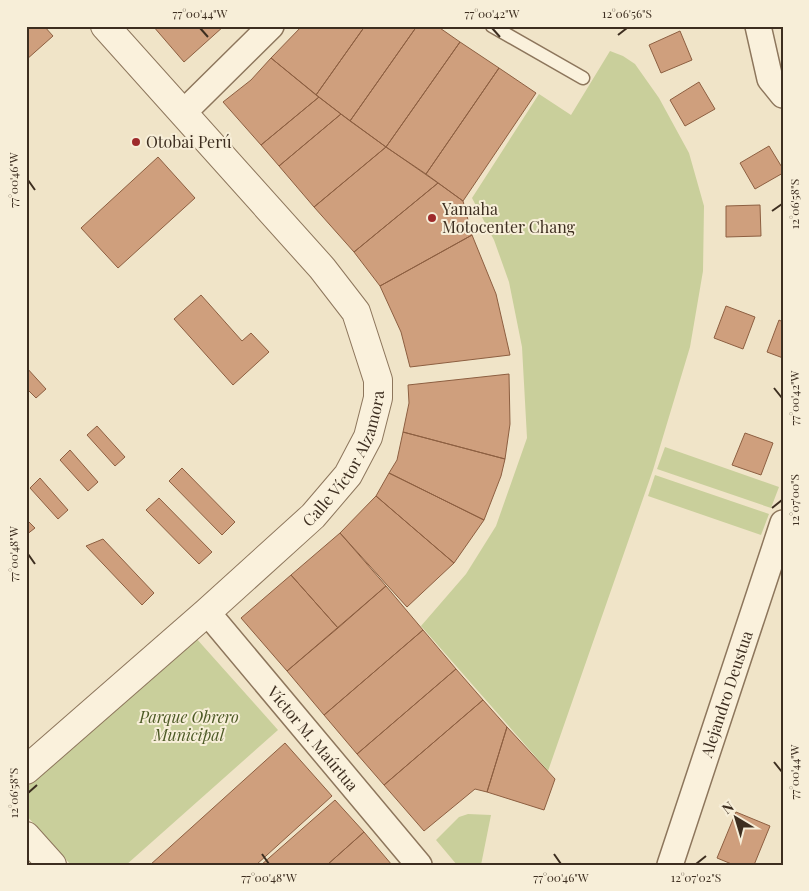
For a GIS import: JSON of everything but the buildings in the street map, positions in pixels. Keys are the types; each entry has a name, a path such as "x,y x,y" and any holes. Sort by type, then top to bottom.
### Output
{"street":[{"name":"Calle Víctor Alzamora","path":"26,770 207,612 313,516 348,475 368,438 378,398 378,380 356,312 322,268 105,26"},
{"path":"183,114 270,26"},
{"path":"758,26 770,79 783,95"},
{"name":"Alejandro Deustua","path":"670,865 783,524"},
{"name":"Víctor M. Maúrtua","path":"207,612 418,865"},
{"path":"26,836 52,865"}],"lane":[{"path":"492,26 583,78"}],"green space":[{"path":"610,51 623,56 635,64 659,98 689,153 704,206 703,271 690,347 653,470 548,771 421,626 466,574 496,526 527,438 522,347 509,282 494,240 472,198 539,94 571,115"},
{"path":"665,447 779,487 771,508 657,469"},
{"path":"655,475 769,514 761,535 648,496"},
{"name":"Parque Obrero Municipal","path":"195,637 278,730 126,865 71,865 26,815 26,788"},
{"path":"468,814 491,815 481,865 457,865 436,840 459,817"}],"place":[{"name":"Otobai Perú","path":"136,142"},
{"name":"Yamaha Motocenter Chang","path":"432,218"}]}
